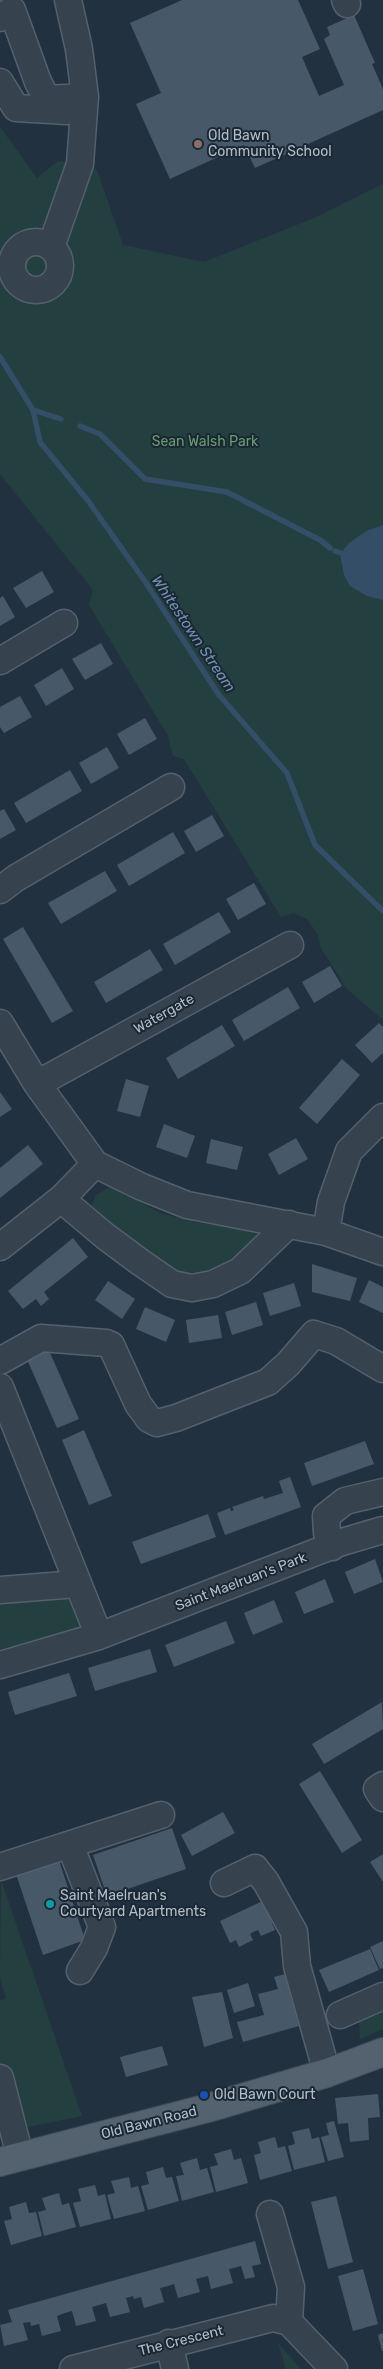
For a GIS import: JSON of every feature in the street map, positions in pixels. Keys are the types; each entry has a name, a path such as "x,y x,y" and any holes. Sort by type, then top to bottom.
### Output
{"main road":[{"name":"Old Bawn Road","path":"10,2159 208,2108 327,2073 383,2052"}],"street":[{"path":"51,247 80,164 84,104 79,49 68,0"},
{"path":"0,18 12,10 38,82 47,99 84,104"},
{"path":"0,82 16,108 84,104"},
{"path":"34,242 51,247 56,252 60,267 55,282 42,290 34,291 20,285 8,285 12,263 19,248 34,242"},
{"path":"0,661 64,623"},
{"path":"0,890 16,878 171,787"},
{"name":"Watergate","path":"37,1084 290,945"},
{"path":"0,1023 37,1084 95,1164 142,1187 187,1205 326,1232 383,1252"},
{"path":"326,1232 331,1202 349,1151 383,1117"},
{"path":"0,1247 61,1199 95,1164"},
{"path":"61,1199 105,1236 172,1284 192,1288 213,1284 240,1271 289,1224"},
{"path":"0,1361 41,1338 106,1343 111,1345 138,1404 149,1419 157,1423 176,1418 268,1382 288,1364 314,1334 336,1341 383,1369"},
{"path":"0,1387 99,1636"},
{"path":"332,1546 327,1533 326,1516 345,1501 383,1492"},
{"name":"Saint Maelruan's Park","path":"0,1665 99,1636 332,1546 383,1530"},
{"path":"0,1590 78,1584"},
{"path":"383,1785 377,1789 383,1798"},
{"path":"0,1867 161,1815"},
{"path":"70,1845 102,1927 94,1948 80,1971"},
{"path":"224,1883 256,1868 294,1932 297,1966 327,2073"},
{"path":"340,2015 383,1996"},
{"path":"0,2078 10,2159"},
{"path":"270,2214 291,2287 289,2322 334,2369"},
{"name":"The Crescent","path":"72,2369 273,2318 289,2322"},
{"path":"169,2343 175,2369"}],"green space":[{"name":"Sean Walsh Park","path":"0,127 37,178 58,161 80,164 97,170 123,245 204,262 314,218 383,184 383,1020 347,989 321,948 318,935 307,919 294,913 281,917 184,759 173,756 168,736 89,605 93,590 0,474"},
{"path":"110,1187 160,1213 199,1223 258,1231 253,1252 225,1272 175,1278 101,1220 91,1207 96,1195"},
{"path":"77,1584 99,1636 0,1667 0,1590"},
{"path":"1,1880 82,2116 13,2130 0,2078 0,2001 6,1998 0,1978"},
{"path":"383,1996 383,2029 360,2039 358,2008"},
{"path":"278,2343 301,2369 286,2369"}],"water":[{"path":"383,525 383,600 367,596 350,586 344,575 340,554 349,543 366,531"}],"building":[{"path":"182,0 298,0 320,49 302,57 319,96 344,85 324,39 330,35 327,27 354,15 375,63 372,64 383,89 383,110 255,168 244,145 170,179 136,104 161,93 130,23"},
{"path":"42,571 54,592 26,608 13,588"},
{"path":"3,596 15,617 0,626 0,598"},
{"path":"101,643 113,664 85,680 72,659"},
{"path":"62,668 74,689 46,706 34,685"},
{"path":"20,696 32,717 4,733 0,727 0,707"},
{"path":"145,718 157,739 129,755 117,734"},
{"path":"107,747 119,768 91,784 79,763"},
{"path":"70,770 82,791 26,823 14,803"},
{"path":"4,809 16,830 0,839 0,811"},
{"path":"212,815 224,836 196,852 184,831"},
{"path":"173,832 185,853 129,886 117,865"},
{"path":"105,871 117,891 61,924 48,903"},
{"path":"254,883 266,904 238,920 226,899"},
{"path":"219,912 231,932 175,965 163,944"},
{"path":"23,927 73,1011 52,1023 3,939"},
{"path":"150,949 163,970 106,1003 94,982"},
{"path":"330,966 342,986 314,1003 302,982"},
{"path":"288,987 300,1008 244,1041 232,1020"},
{"path":"379,1023 383,1027 383,1053 372,1063 355,1045"},
{"path":"222,1025 235,1046 178,1079 166,1058"},
{"path":"342,1059 360,1075 317,1124 299,1108"},
{"path":"126,1079 149,1086 140,1117 117,1111"},
{"path":"0,1092 12,1109 0,1117"},
{"path":"164,1124 195,1136 187,1158 156,1147"},
{"path":"296,1138 308,1159 279,1175 268,1154"},
{"path":"211,1139 243,1147 237,1170 206,1163"},
{"path":"28,1145 43,1164 0,1198 0,1168"},
{"path":"73,1238 88,1257 44,1292 49,1299 41,1306 36,1299 23,1309 8,1291"},
{"path":"312,1264 357,1278 350,1301 312,1292"},
{"path":"369,1280 383,1287 383,1313 359,1302"},
{"path":"108,1281 135,1299 122,1319 95,1300"},
{"path":"294,1283 301,1306 270,1316 263,1293"},
{"path":"256,1302 263,1325 232,1335 225,1312"},
{"path":"145,1307 175,1320 166,1342 136,1329"},
{"path":"218,1315 222,1338 189,1343 186,1320"},
{"path":"48,1348 79,1419 57,1428 26,1357"},
{"path":"84,1430 112,1496 89,1505 62,1440"},
{"path":"365,1441 374,1464 312,1486 304,1463"},
{"path":"290,1477 301,1507 225,1535 217,1513 230,1508 231,1511 234,1510 232,1507 263,1496 264,1499 283,1493 279,1481"},
{"path":"208,1514 216,1537 141,1564 132,1542"},
{"path":"375,1559 383,1582 354,1594 345,1572"},
{"path":"325,1579 334,1602 304,1614 295,1592"},
{"path":"274,1600 283,1622 253,1635 244,1613"},
{"path":"226,1621 235,1643 174,1667 165,1645"},
{"path":"150,1649 157,1672 95,1691 88,1668"},
{"path":"69,1673 77,1696 15,1715 8,1692"},
{"path":"382,1702 383,1729 324,1764 312,1744"},
{"path":"320,1771 362,1840 342,1853 299,1784"},
{"path":"223,1812 235,1833 192,1856 181,1835"},
{"name":"Saint Maelruan's Courtyard Apartments","path":"172,1828 186,1869 107,1896 93,1855"},
{"name":"Saint Maelruan's Courtyard Apartments","path":"57,1854 85,1940 43,1955 14,1868"},
{"path":"383,1854 383,1882 370,1862"},
{"path":"267,1899 277,1921 272,1923 275,1930 261,1936 258,1930 253,1932 250,1934 253,1940 239,1947 236,1940 230,1943 220,1921"},
{"path":"383,1941 383,1968 380,1969 370,1947"},
{"path":"370,1949 379,1970 329,1992 319,1970"},
{"path":"285,1974 299,2026 243,2042 237,2022 264,2015 258,1994 278,1989 274,1977"},
{"path":"248,1983 255,2006 234,2013 227,1990"},
{"path":"222,1992 233,2038 204,2047 192,1997"},
{"path":"162,2046 168,2065 126,2077 120,2057"},
{"path":"378,2094 380,2117 368,2118 369,2140 350,2142 348,2123 338,2124 335,2098"},
{"path":"334,2121 344,2157 328,2161 321,2137 329,2135 326,2123"},
{"path":"309,2128 312,2139 319,2137 325,2162 294,2170 288,2146 295,2144 292,2132"},
{"path":"275,2137 278,2148 285,2146 292,2171 260,2180 254,2155 261,2153 258,2142"},
{"path":"231,2149 234,2160 241,2158 248,2183 216,2192 210,2167 218,2165 214,2154"},
{"path":"197,2158 200,2170 207,2168 214,2192 182,2201 176,2176 184,2175 180,2163"},
{"path":"163,2167 166,2178 172,2177 179,2201 148,2210 141,2186 149,2184 146,2172"},
{"path":"129,2177 131,2188 138,2186 145,2211 114,2219 107,2195 115,2193 111,2181"},
{"path":"95,2185 98,2196 105,2194 111,2219 80,2227 73,2203 81,2201 78,2189"},
{"path":"59,2193 62,2205 69,2203 76,2227 44,2236 38,2212 46,2210 42,2198"},
{"path":"336,2196 353,2262 328,2269 311,2202"},
{"path":"26,2202 29,2213 36,2212 42,2236 11,2245 4,2221 12,2219 9,2207"},
{"path":"255,2241 261,2264 252,2266 255,2277 245,2279 241,2266 229,2269 233,2283 211,2289 208,2276 196,2279 200,2292 178,2298 174,2284 160,2288 164,2302 144,2308 141,2297 134,2299 133,2296 126,2298 130,2312 110,2317 106,2303 92,2307 96,2321 76,2326 72,2311 57,2316 61,2331 42,2336 39,2324 31,2326 30,2322 23,2323 28,2340 4,2346 0,2325 12,2322 8,2310"},
{"path":"363,2269 378,2324 353,2331 338,2276"},
{"path":"383,2333 383,2351 382,2351 378,2335"}],"waterway":[{"name":"Whitestown Stream","path":"0,357 33,410 40,442 89,502 146,583 219,695 287,773 315,845 383,911"},
{"path":"33,410 61,419"},
{"path":"80,426 100,434 145,479 227,492 320,540 330,548"},
{"path":"335,551 347,555"}],"place":[{"name":"Old Bawn Community School","path":"198,144"},
{"name":"Saint Maelruan's Courtyard Apartments","path":"50,1904"},
{"name":"Old Bawn Court","path":"204,2095"}]}
